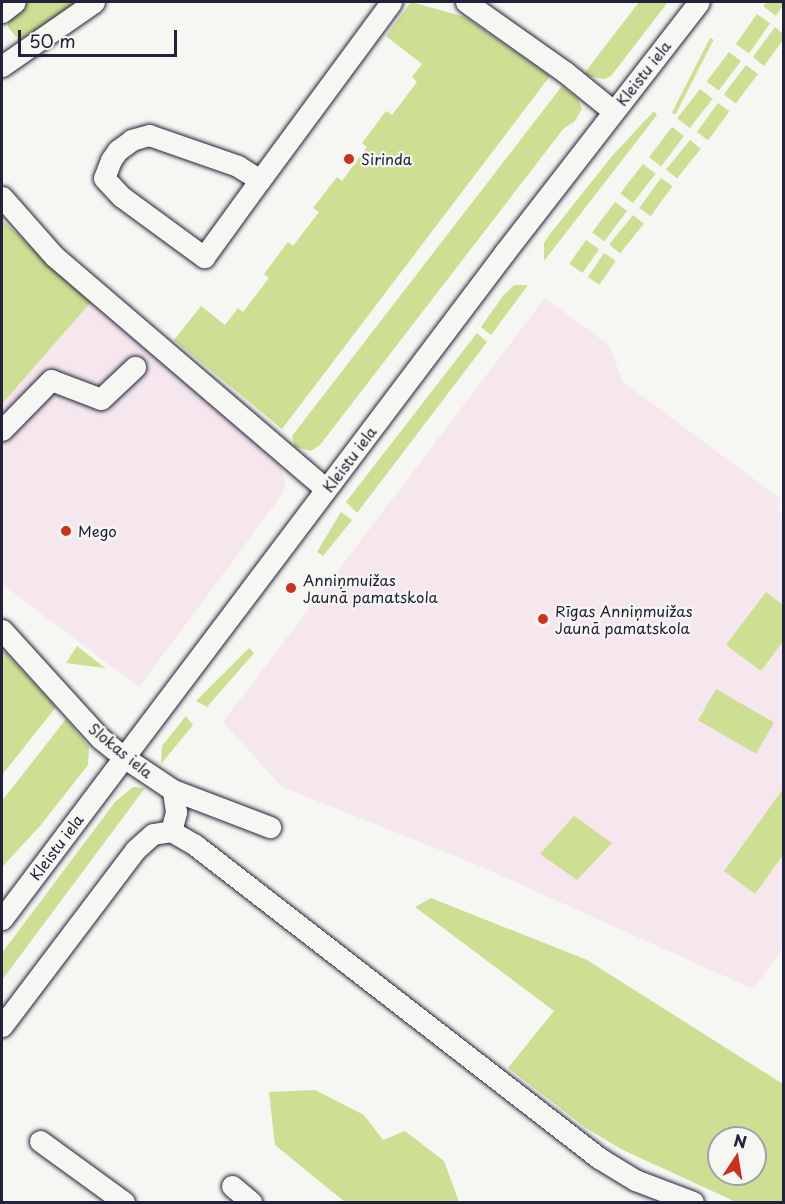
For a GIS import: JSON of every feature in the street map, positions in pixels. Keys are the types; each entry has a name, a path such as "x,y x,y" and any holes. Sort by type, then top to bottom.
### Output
{"street":[{"path":"2,12 15,2"},
{"path":"5,57 94,2"},
{"path":"260,180 238,166 149,135 132,140 118,150 104,178 122,197 204,257 391,2"},
{"path":"466,2 565,72 613,111"},
{"name":"Kleistu iela","path":"2,919 613,111 699,2"},
{"path":"2,197 54,256 326,489"},
{"path":"2,430 51,380 102,399 135,367"},
{"name":"Slokas iela","path":"2,630 100,738 125,758 173,790 270,826"},
{"path":"171,831 176,812 173,790"},
{"path":"2,1026 135,850 153,834 171,831 195,844 599,1158 635,1180 693,1203"},
{"path":"40,1141 124,1203"},
{"path":"232,1186 257,1199"}],"shaded area":[{"name":"Rīgas Anniņmuižas Jaunā pamatskola","path":"545,298 609,345 623,382 781,499 777,510 784,516 783,949 753,989 473,863 282,787 223,722"},
{"path":"91,302 273,455 283,473 285,486 281,496 139,687 2,584 2,404"}],"green space":[{"path":"27,2 81,2 23,38 16,37 8,27 8,22 15,10"},
{"path":"411,2 465,17 550,76 282,429 174,340 201,306 225,325 238,308 243,312 269,278 264,274 288,242 293,246 319,212 313,208 337,177 342,181 367,147 362,143 386,111 392,115 417,82 412,77 422,64 386,36"},
{"path":"639,2 668,2 611,76 604,79 583,75"},
{"path":"767,2 783,2 776,16 763,6"},
{"path":"757,14 770,23 749,53 736,44"},
{"path":"775,27 783,34 783,40 764,66 753,57"},
{"path":"710,38 714,40 675,115 672,113"},
{"path":"729,52 741,61 719,91 707,82"},
{"path":"746,65 758,74 736,104 724,95"},
{"path":"562,86 578,99 582,109 574,122 564,128 320,445 311,451 295,447 292,436"},
{"path":"700,89 713,99 690,128 677,118"},
{"path":"718,103 729,111 708,140 697,132"},
{"path":"654,111 657,115 544,261 544,243 550,234 613,155"},
{"path":"672,127 684,136 661,166 649,157"},
{"path":"690,140 701,149 677,178 666,170"},
{"path":"643,164 656,174 633,203 620,193"},
{"path":"661,178 672,186 651,216 639,208"},
{"path":"615,202 627,211 604,241 592,232"},
{"path":"633,215 644,224 620,253 609,245"},
{"path":"2,220 91,302 2,404"},
{"path":"586,240 599,249 582,273 569,264"},
{"path":"604,253 616,261 599,285 588,277"},
{"path":"514,285 528,285 491,335 481,327 503,296"},
{"path":"477,333 487,342 357,513 346,502"},
{"path":"341,512 352,520 323,556 317,552"},
{"path":"766,592 783,605 783,641 761,671 726,645"},
{"path":"77,646 105,668 66,663"},
{"path":"249,648 254,653 207,707 196,701"},
{"path":"2,649 56,707 2,775"},
{"path":"716,689 774,722 756,754 698,720"},
{"path":"186,716 193,725 161,764 162,746"},
{"path":"66,719 89,747 88,765 40,826 2,867 2,801"},
{"path":"133,787 145,788 2,980 2,953 115,802"},
{"path":"783,789 783,855 755,894 724,871"},
{"path":"574,816 612,843 577,880 540,854"},
{"path":"431,898 587,960 783,1084 783,1202 736,1202 621,1149 586,1128 508,1068 554,1011 415,907"},
{"path":"315,1090 364,1115 383,1140 405,1131 444,1161 459,1202 345,1202 275,1145 269,1092"}],"place":[{"name":"Sirinda","path":"349,159"},
{"name":"Mego","path":"66,531"},
{"name":"Anniņmuižas Jaunā pamatskola","path":"291,588"},
{"name":"Rīgas Anniņmuižas Jaunā pamatskola","path":"543,619"}]}
